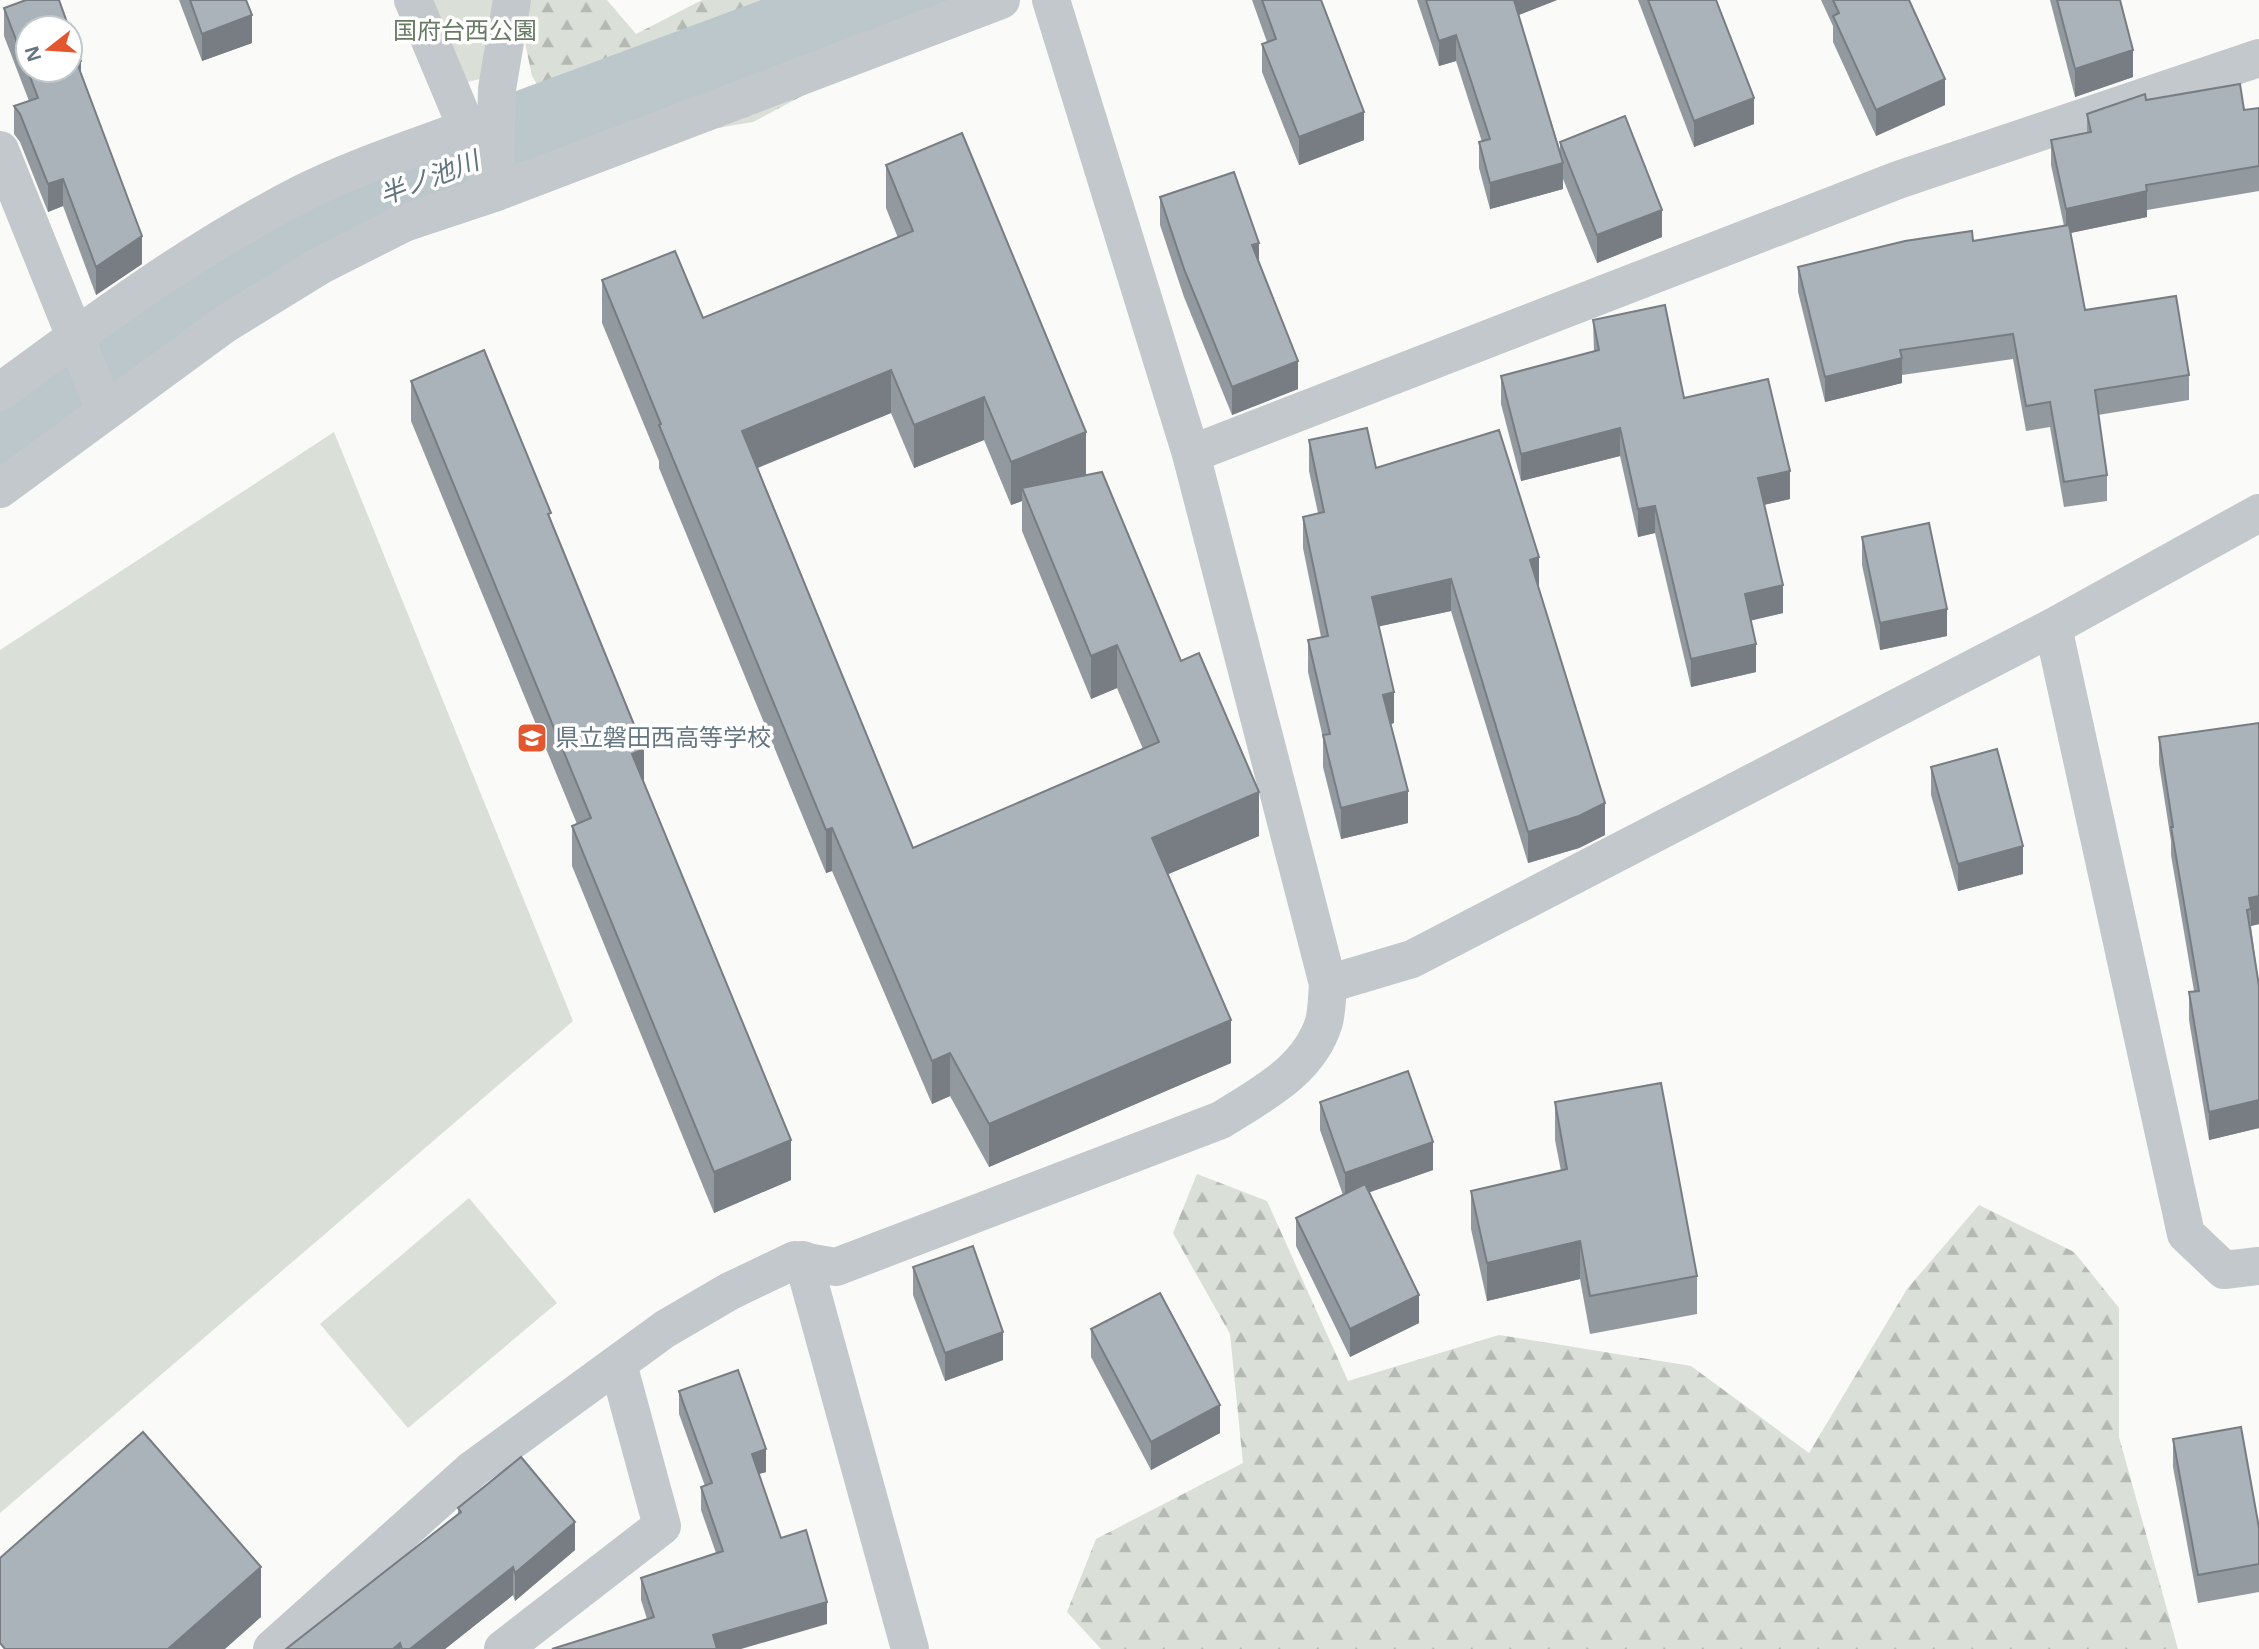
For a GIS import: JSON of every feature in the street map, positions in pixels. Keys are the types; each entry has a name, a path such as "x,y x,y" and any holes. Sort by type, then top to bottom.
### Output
{"street":[{"path":"413,0 494,193"},
{"path":"494,193 497,89 512,0"},
{"path":"0,489 226,324 321,265 404,223 494,193 1001,0"},
{"path":"272,1649 473,1469 665,1329 730,1292 795,1261 803,1260 836,1267 1221,1120 1278,1085 1311,1053 1325,1020 1328,984 1191,454 1051,0"},
{"path":"1191,454 1898,180 2259,58"},
{"path":"0,392 175,267 304,193 467,128"},
{"path":"0,150 105,411"},
{"path":"1328,984 1412,959 2053,627 2259,513"},
{"path":"2053,627 2186,1234 2224,1270 2259,1266"},
{"path":"803,1260 910,1649"},
{"path":"502,1649 662,1526 618,1364"}],"green space":[{"name":"国府台西公園","path":"419,0 501,0 488,77 455,85"},
{"path":"516,0 607,0 636,34 702,0 1004,0 934,26 753,122 621,144 563,127 532,76"},
{"path":"334,432 573,1021 0,1513 0,650"},
{"path":"1197,1174 1267,1201 1348,1381 1499,1335 1691,1366 1809,1453 1907,1289 1979,1205 2074,1252 2119,1308 2119,1437 2178,1649 1101,1649 1067,1612 1096,1539 1243,1463 1230,1334 1173,1233"},
{"path":"469,1198 557,1303 408,1428 320,1324"}],"building":[{"path":"26,0 59,0 64,14 14,14 14,34 4,8"},
{"path":"190,0 246,0 252,15 202,34"},
{"path":"1262,0 1321,0 1364,112 1299,137 1262,44 1276,39"},
{"path":"1426,0 1514,0 1563,163 1490,183 1479,142 1490,139 1456,35 1439,41"},
{"path":"1648,0 1716,0 1754,98 1694,121"},
{"path":"1833,0 1909,0 1945,79 1876,110 1833,16 1839,13"},
{"path":"2057,0 2120,0 2133,50 2075,69"},
{"path":"84,82 142,236 96,267 63,179 48,184 20,114 14,106 38,98 33,84 84,84"},
{"path":"2240,84 2244,110 2259,108 2259,166 2146,185 2147,191 2066,209 2051,140 2091,132 2087,114 2145,94 2146,100"},
{"path":"1625,116 1662,210 1597,235 1560,142"},
{"path":"962,133 1086,432 1011,462 984,397 914,425 891,370 742,431 913,848 1159,742 1117,645 1091,656 1022,488 1102,472 1181,661 1199,653 1259,792 1152,838 1231,1020 989,1124 950,1053 932,1061 832,828 826,830 602,280 675,251 703,318 913,231 886,165"},
{"path":"1234,172 1259,243 1252,245 1298,361 1232,387 1184,269 1160,197"},
{"path":"2069,225 2085,310 2176,296 2189,375 2095,390 2107,475 2064,482 2050,402 2026,406 2013,334 1900,350 1902,358 1825,377 1798,267 1905,241 1972,231 1973,241"},
{"path":"1665,305 1684,398 1768,379 1790,471 1758,478 1783,585 1745,594 1756,644 1691,659 1655,506 1638,509 1620,428 1521,454 1501,376 1599,350 1593,320"},
{"path":"484,350 644,749 632,754 791,1140 714,1172 572,826 591,818 411,381"},
{"path":"1367,428 1376,468 1499,430 1539,557 1530,560 1605,803 1579,816 1528,832 1451,579 1372,597 1394,692 1383,695 1408,791 1341,808 1323,735 1330,734 1308,640 1328,636 1303,517 1324,512 1309,440"},
{"path":"1929,523 1947,609 1880,623 1862,537"},
{"path":"2259,723 2259,896 2249,898 2251,909 2247,910 2259,986 2259,1100 2209,1112 2189,992 2199,991 2171,827 2159,737"},
{"path":"1997,749 2023,846 1958,864 1931,767"},
{"path":"1408,1071 1433,1142 1345,1173 1320,1102"},
{"path":"1661,1083 1697,1276 1590,1296 1580,1241 1487,1263 1471,1191 1567,1169 1555,1102"},
{"path":"1365,1184 1419,1295 1350,1329 1296,1218"},
{"path":"973,1246 1003,1332 945,1353 913,1267"},
{"path":"1160,1293 1220,1405 1151,1442 1091,1329"},
{"path":"738,1370 766,1449 752,1454 781,1538 806,1530 827,1602 713,1635 717,1649 552,1649 654,1617 641,1578 723,1551 701,1487 712,1483 679,1391"},
{"path":"2241,1427 2259,1528 2259,1564 2198,1575 2173,1439"},
{"path":"143,1432 261,1567 168,1649 5,1649 0,1643 0,1558"},
{"path":"521,1457 575,1522 515,1573 513,1567 410,1649 402,1649 400,1643 393,1649 286,1649 461,1512 458,1508"}],"waterway":[{"name":"半ノ池川","path":"0,447 287,241 382,194 905,0"}],"place":[{"name":"県立磐田西高等学校","path":"532,738"}]}
